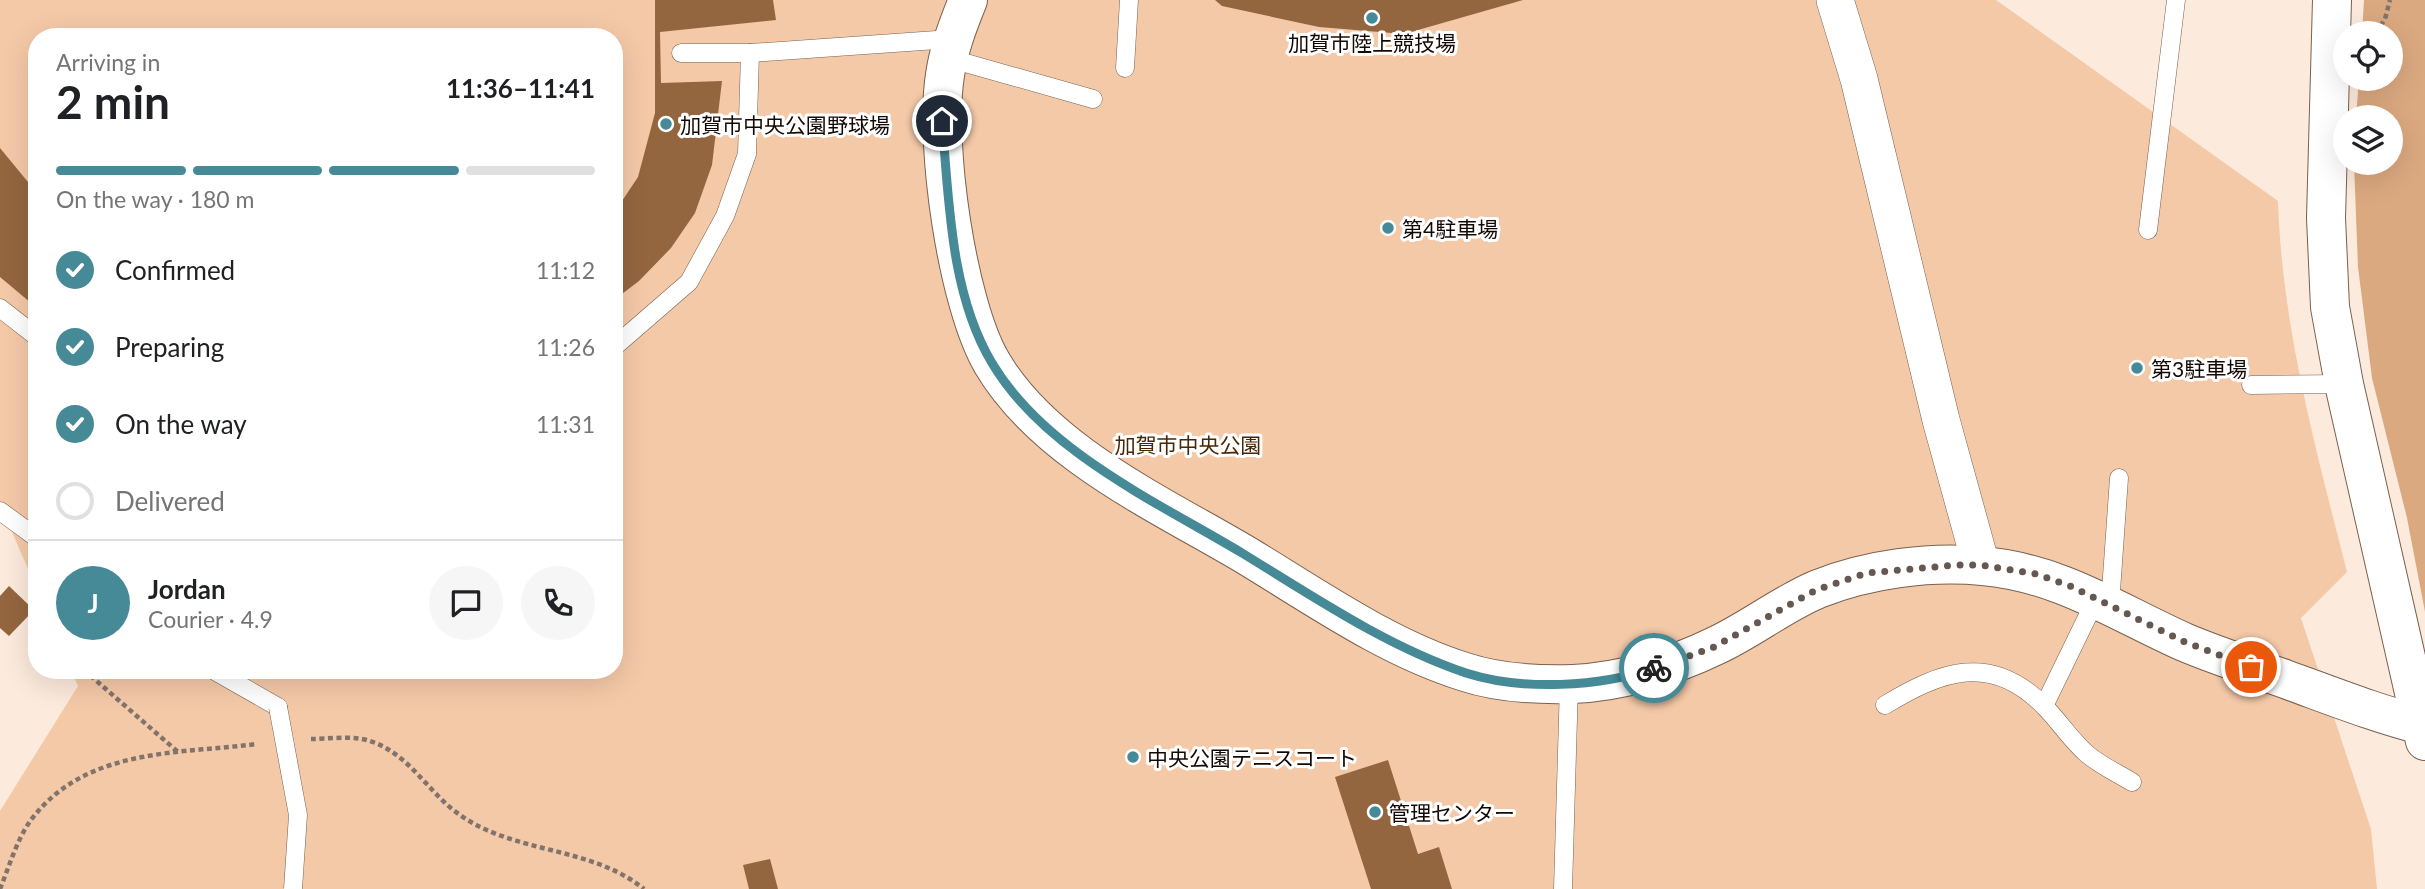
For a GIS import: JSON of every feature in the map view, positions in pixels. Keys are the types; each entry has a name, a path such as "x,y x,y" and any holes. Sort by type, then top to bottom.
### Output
{"street":[{"path":"968,0 950,48 942,121 961,283 976,330 991,362 1014,394 1086,459 1404,649 1468,674 1519,682 1599,682 1642,672 1712,648 1816,590 1867,573 1931,566 1981,565 2036,574 2103,602 2185,642 2424,731"},
{"path":"1835,0 1859,79 1941,420 1981,565"},
{"path":"2332,0 2326,218 2330,307 2344,384 2424,731"}],"lane":[{"path":"1125,68 1129,0"},
{"path":"2148,230 2176,0"},
{"path":"681,53 950,48 1093,99"},
{"path":"623,339 689,282 726,216 747,154 750,52"},
{"path":"0,308 28,330"},
{"path":"2251,385 2344,384"},
{"path":"2044,706 2103,602 2119,478"},
{"path":"0,511 28,531"},
{"path":"1885,705 1916,686 1946,674 1976,670 2017,684 2044,706 2066,734 2089,756 2132,782"},
{"path":"229,679 278,707 298,815 293,889"},
{"path":"1563,889 1569,684"}],"path":[{"path":"2384,21 2390,0"},
{"path":"94,679 179,753"}],"green space":[{"name":"加賀市中央公園","path":"0,0 1996,0 2278,201 2293,342 2347,572 2301,618 2371,829 2377,889 0,889 0,811 78,686 75,679 623,679 623,28 28,28 28,569 0,504"}],"shaded area":[{"path":"2364,0 2425,0 2425,612 2407,518 2372,378 2358,267 2354,175 2403,175 2403,105 2357,105 2358,91 2403,91 2403,21 2363,21"}],"building":[{"path":"655,0 773,0 776,20 660,32 661,83 722,81 712,165 695,213 671,248 639,281 623,293 623,200 638,177 655,113"},
{"name":"加賀市陸上競技場","path":"1215,0 1523,0 1404,34 1319,27 1222,6"},
{"path":"0,148 28,182 28,300 0,277"},
{"path":"9,586 28,604 28,616 9,636 0,628 0,596"},
{"name":"管理センター","path":"1388,760 1418,854 1439,847 1452,889 1371,889 1335,777"},
{"path":"770,859 778,889 749,889 743,865"}],"way so far":[{"path":"1654,668 1712,648 1816,590 1867,573 1956,565 1981,565 2036,574 2070,586 2185,642 2251,667"}],"place":[{"name":"加賀市陸上競技場","path":"1372,18"},
{"name":"加賀市中央公園野球場","path":"666,124"},
{"name":"第4駐車場","path":"1388,228"},
{"name":"第3駐車場","path":"2137,368"},
{"name":"中央公園テニスコート","path":"1133,757"},
{"name":"管理センター","path":"1375,812"}],"route":[{"path":"942,121 961,283 976,330 991,362 1014,394 1086,459 1404,649 1468,674 1519,682 1569,684 1599,682 1654,668"}]}
